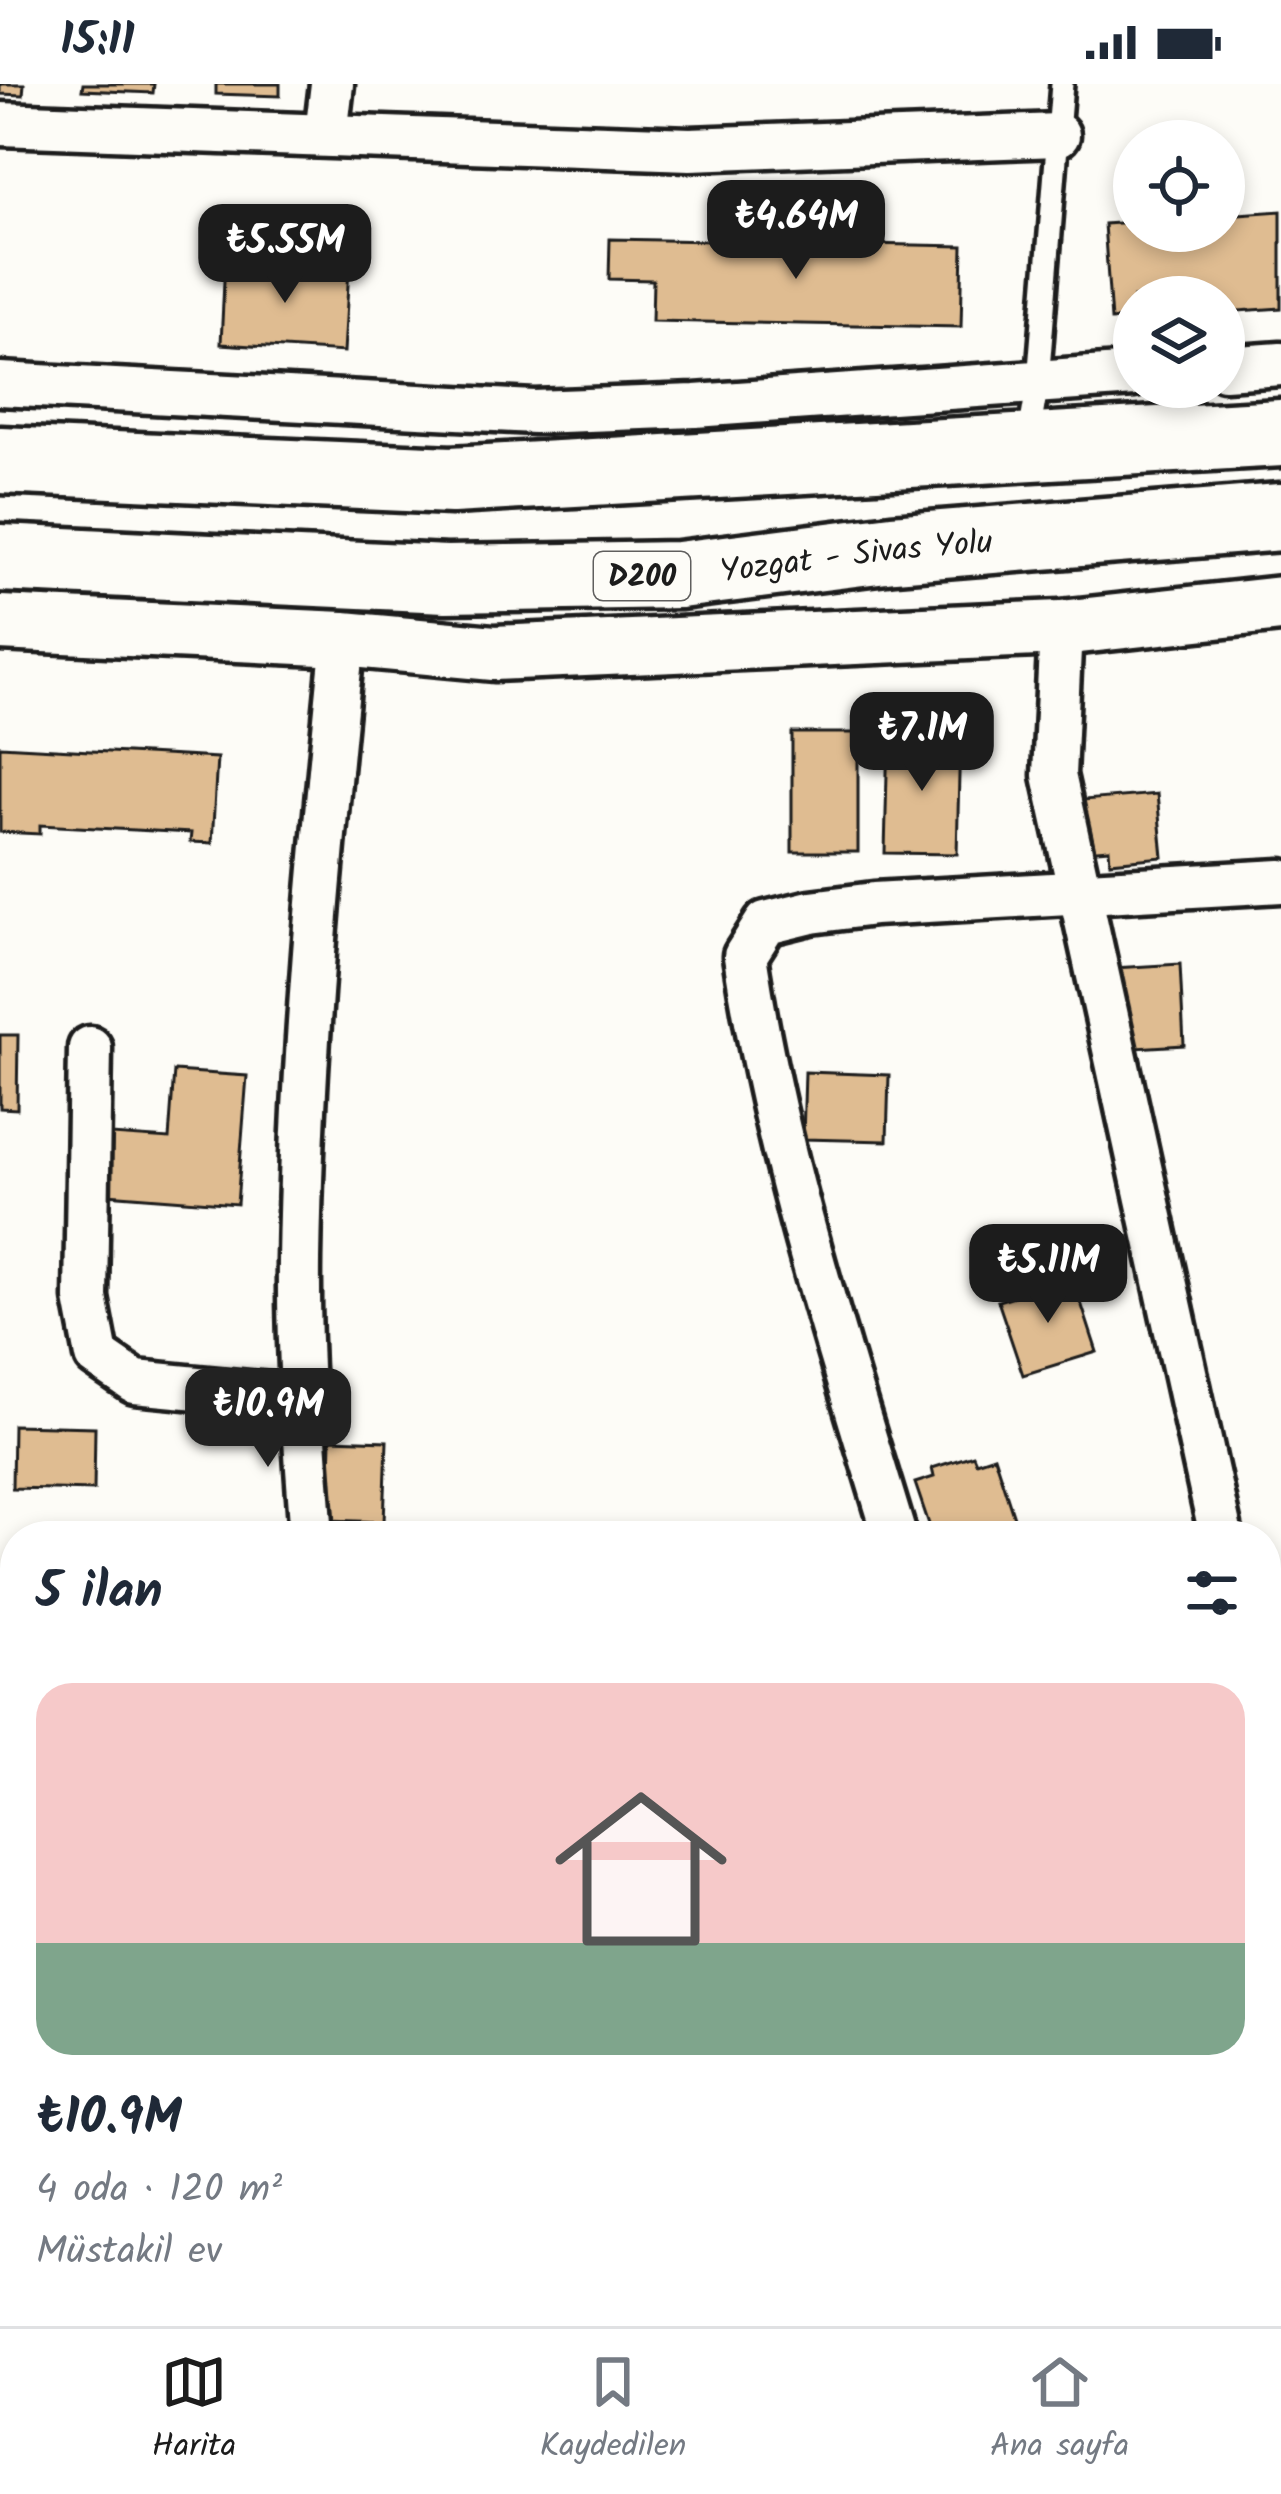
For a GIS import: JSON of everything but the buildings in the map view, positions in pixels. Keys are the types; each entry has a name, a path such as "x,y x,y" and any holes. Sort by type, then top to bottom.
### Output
{"highway":[{"path":"0,460 452,480 1281,433"},
{"name":"Yozgat - Sivas Yolu","path":"0,558 446,579 679,575 893,548 1281,517"}],"street":[{"path":"326,135 332,84"},
{"path":"0,124 690,148 1058,135"},
{"path":"1245,367 1281,364"},
{"path":"0,384 534,412 1113,377"},
{"path":"0,623 343,639 494,652 1061,628 1281,604"},
{"path":"1061,628 1054,775 1218,1521"},
{"path":"311,1521 301,1398 299,1261 313,947 343,639"},
{"path":"891,1521 801,1224 758,1043 745,956 766,922 811,912 1281,881"},
{"path":"90,1048 86,1298 97,1356 135,1382 301,1398"}],"lane":[{"path":"1027,447 1038,382 1062,84"}]}
